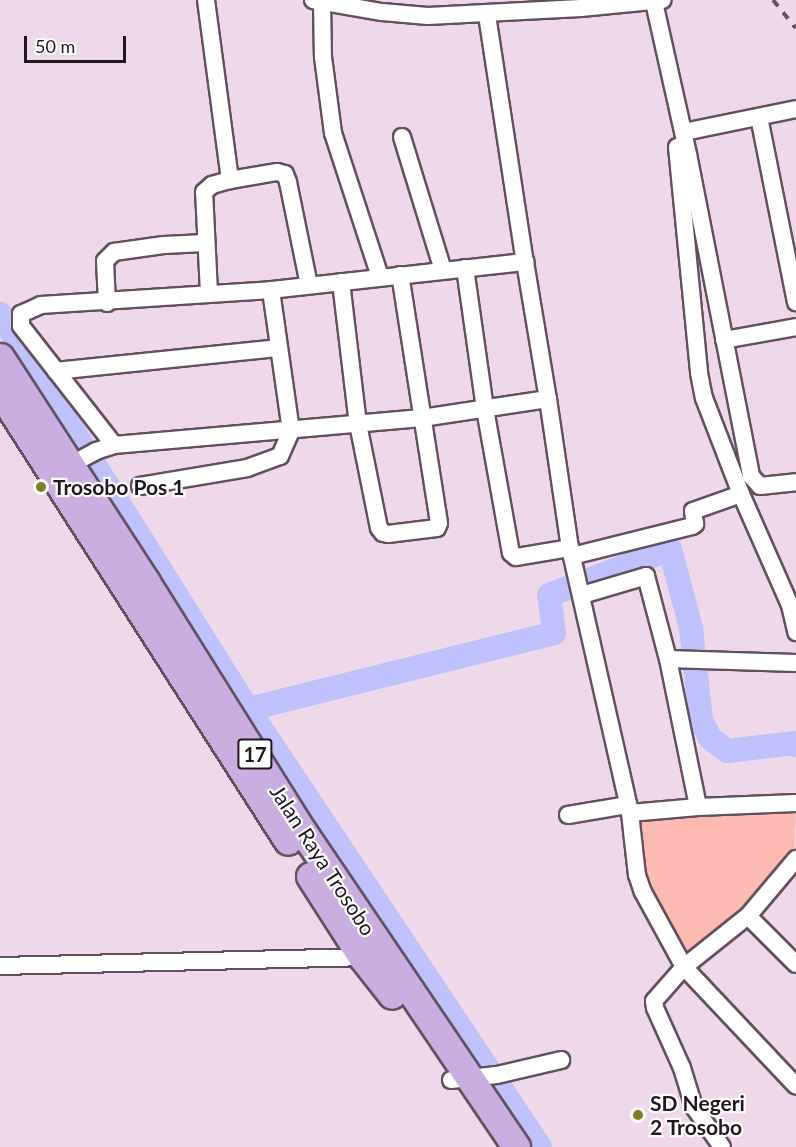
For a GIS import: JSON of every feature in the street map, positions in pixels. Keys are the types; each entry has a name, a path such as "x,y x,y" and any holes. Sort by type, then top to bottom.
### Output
{"highway":[{"name":"Jalan Raya Trosobo","path":"0,357 72,463 316,851 474,1078 516,1147"},
{"name":"Jalan Raya Trosobo","path":"0,392 362,957 474,1078 496,1147"}],"street":[{"path":"207,0 230,180"},
{"path":"380,278 333,133 318,1 382,6 420,16 487,15 581,4 659,1 751,476 760,486 796,482"},
{"path":"487,15 571,552 629,809 637,875 643,892 684,967 796,1086"},
{"path":"684,132 796,109"},
{"path":"759,117 796,302"},
{"path":"684,132 677,146 699,373 708,411 741,494 790,604 796,632"},
{"path":"402,137 442,270"},
{"path":"209,293 204,192 212,185 230,180 277,172 286,177 309,285"},
{"path":"107,303 105,261 114,252 205,243"},
{"path":"114,446 21,326 21,314 40,305 107,303 209,293 271,290 525,262"},
{"path":"465,268 485,409 512,555 516,557 571,552 692,526 695,524 693,511 741,494"},
{"path":"341,282 358,424 379,528 383,533 388,534 439,525 400,274"},
{"path":"140,486 263,465 280,456 291,431 271,290"},
{"path":"724,340 796,327"},
{"path":"56,371 279,348"},
{"path":"72,463 96,451 114,446 422,418 548,399"},
{"path":"580,587 646,576 672,660 698,807"},
{"path":"672,660 796,663"},
{"path":"568,815 629,809 796,803"},
{"path":"723,1147 694,1107 682,1068 655,1008 655,999 684,967 748,916 796,859"},
{"path":"748,916 796,964"},
{"path":"0,966 362,957"},
{"path":"474,1078 561,1060"}],"shaded area":[{"path":"796,805 794,859 744,912 685,963 639,876 632,816"}],"waterway":[{"path":"0,314 248,709 540,1147"},
{"path":"248,709 554,633 549,595 670,549 691,628 701,720 710,738 727,751 794,743 796,745"}],"railway":[{"path":"773,0 796,28"}],"place":[{"name":"Trosobo Pos 1","path":"41,487"},
{"name":"SD Negeri 2 Trosobo","path":"638,1115"}]}
